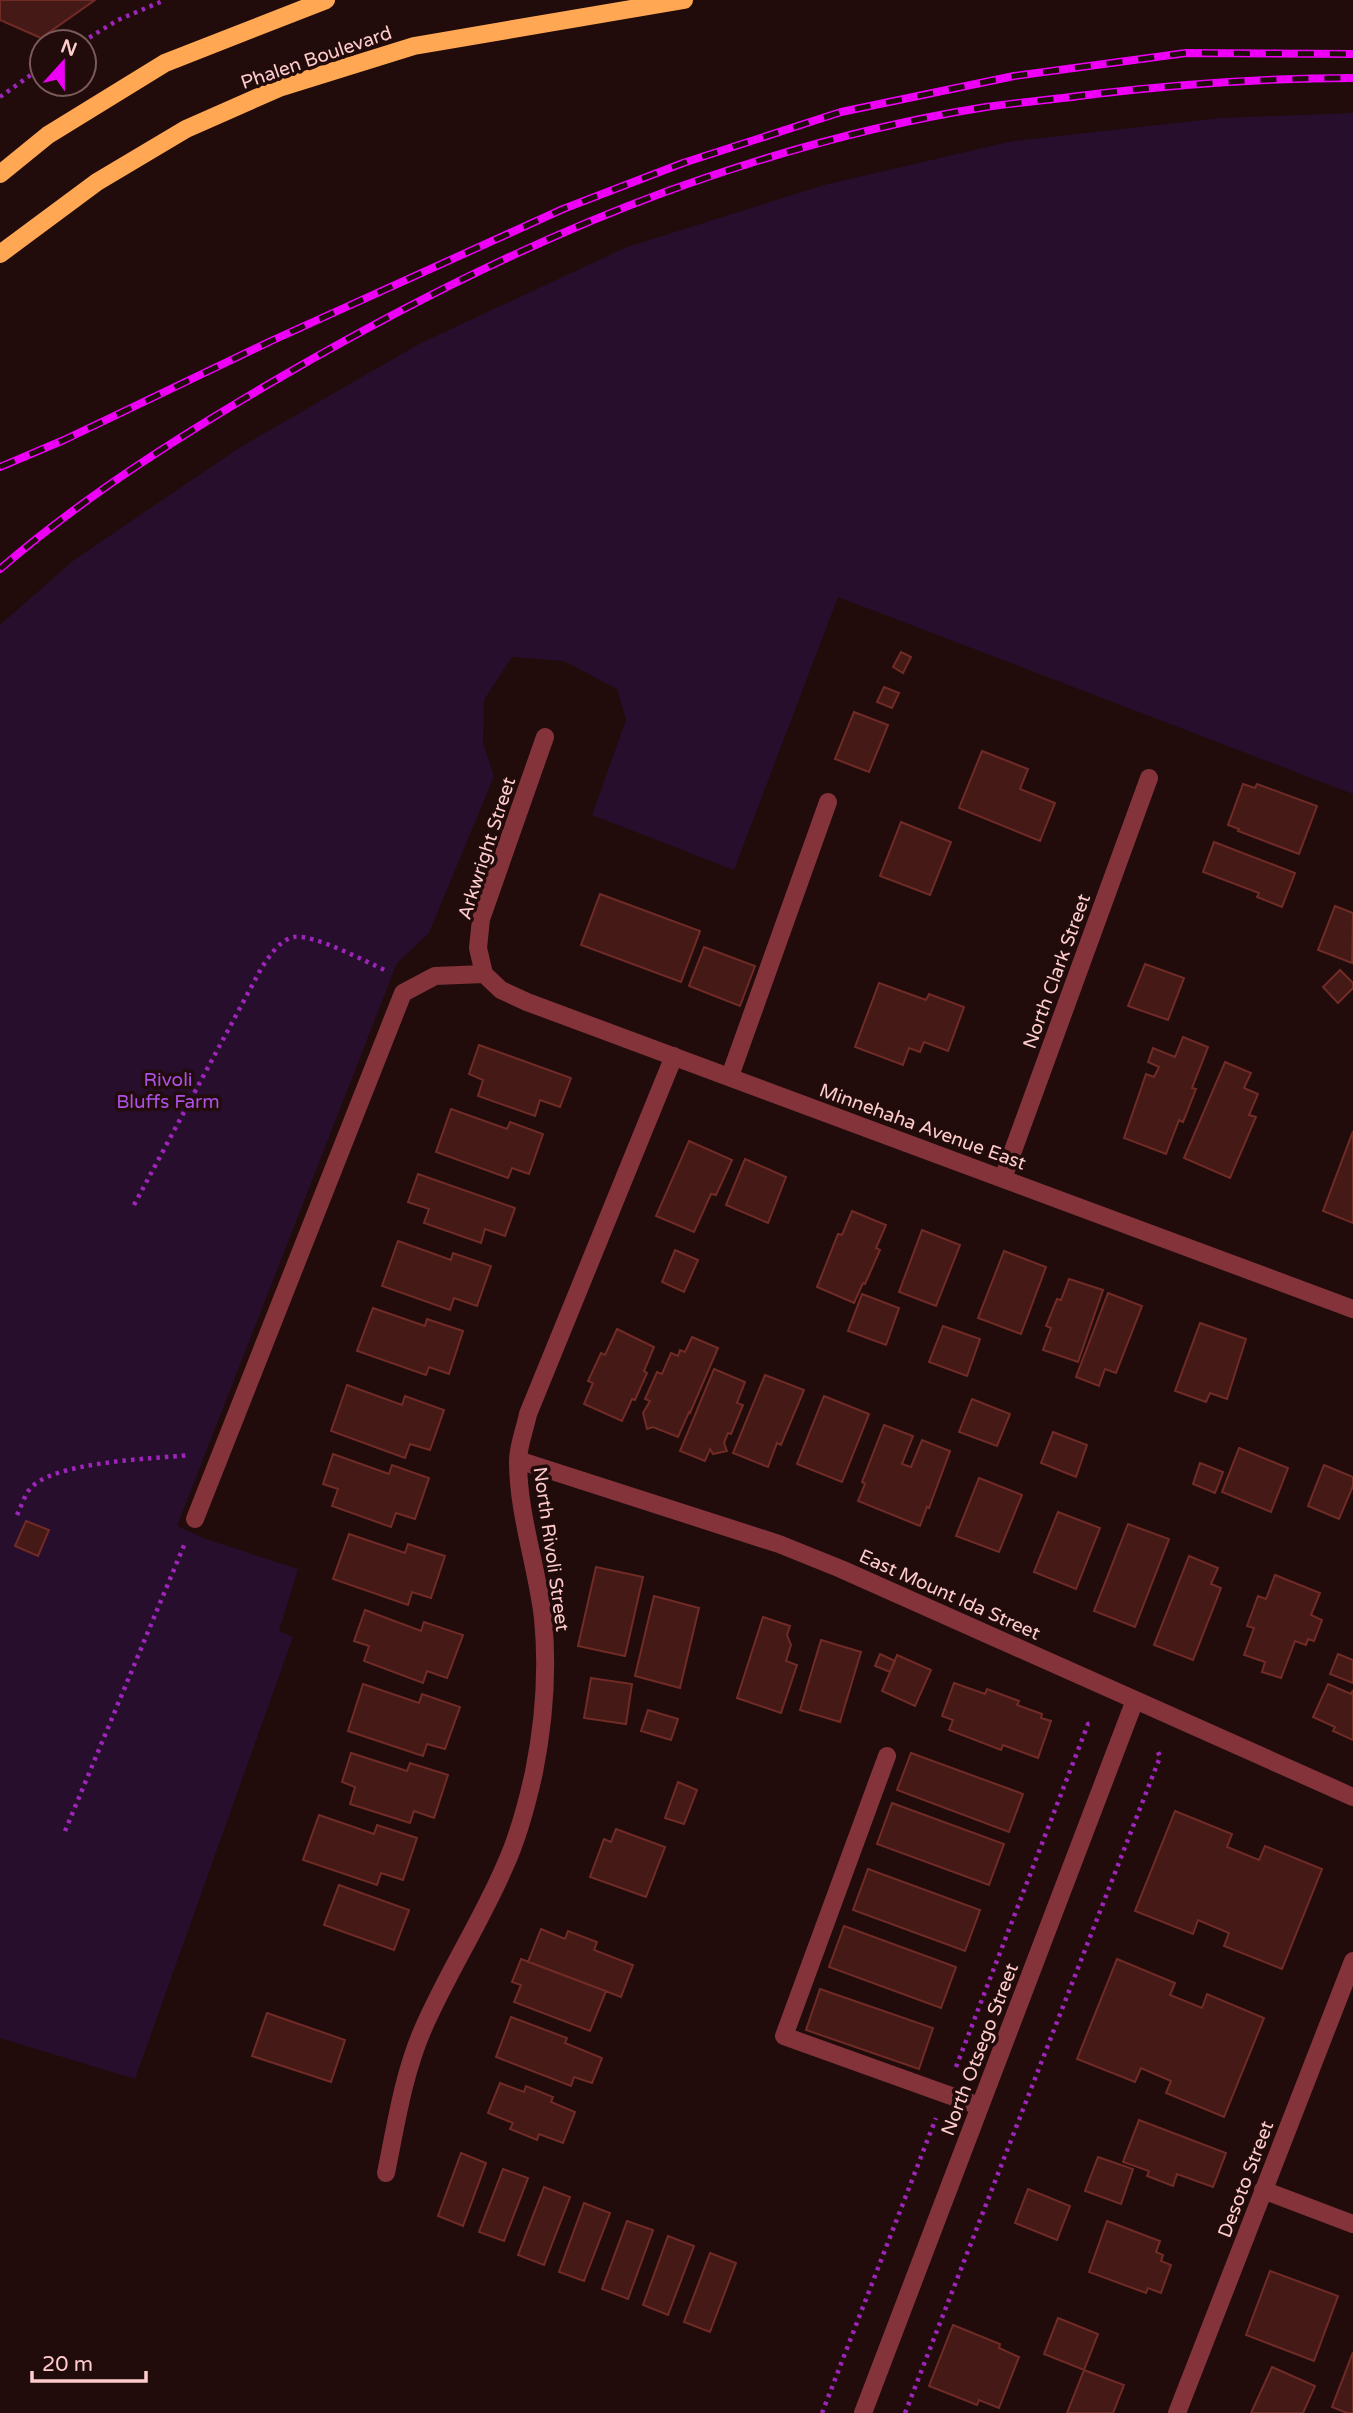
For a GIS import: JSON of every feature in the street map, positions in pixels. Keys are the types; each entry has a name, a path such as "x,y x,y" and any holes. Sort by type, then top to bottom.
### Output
{"main road":[{"path":"0,174 48,135 165,63 326,0"},
{"name":"Phalen Boulevard","path":"0,254 97,182 175,135 279,88 414,46 684,0"}],"street":[{"name":"Arkwright Street","path":"484,974 478,948 481,919 545,737"},
{"name":"North Clark Street","path":"1003,1178 1149,778"},
{"path":"730,1076 828,802"},
{"path":"195,1519 403,993 435,976 484,974"},
{"name":"Minnehaha Avenue East","path":"484,974 501,990 527,1002 1353,1308"},
{"name":"North Rivoli Street","path":"386,2173 407,2073 422,2032 449,1973 504,1868 521,1823 534,1773 542,1725 544,1672 543,1619 524,1517 518,1460 528,1414 674,1056"},
{"name":"East Mount Ida Street","path":"518,1460 779,1544 841,1569 1353,1797"},
{"name":"North Otsego Street","path":"863,2413 1135,1700"},
{"path":"887,1756 784,2036 979,2106"},
{"name":"Desoto Street","path":"1177,2413 1353,1961"},
{"path":"1263,2190 1353,2224"}],"path":[{"path":"98,32 118,20 166,0"},
{"path":"0,97 28,77"},
{"path":"134,1205 262,967 275,948 292,937 312,939 419,985"},
{"path":"18,1515 29,1490 52,1473 94,1465 222,1451"},
{"path":"65,1831 195,1519"},
{"path":"905,2413 1160,1757 1158,1752"}],"green space":[{"name":"Rivoli Bluffs Farm","path":"1353,113 1353,794 838,597 734,870 592,815 626,720 617,689 564,661 512,657 484,700 483,743 494,776 429,933 397,963 177,1526 206,1539 298,1569 279,1631 293,1637 135,2079 0,2038 0,625 74,560 239,448 419,344 627,247 824,185 1013,141 1221,118"}],"building":[{"path":"0,0 95,0 55,28 28,28 28,32 0,20"},
{"path":"901,652 911,657 903,673 893,667"},
{"path":"884,687 899,693 892,708 877,702"},
{"path":"854,712 888,725 869,772 835,759"},
{"path":"982,751 1028,769 1020,789 1055,803 1040,841 959,808"},
{"path":"1243,784 1255,788 1257,784 1317,806 1299,854 1228,825"},
{"path":"901,822 951,842 930,895 880,876"},
{"path":"1214,842 1295,873 1282,907 1257,897 1259,893 1203,872"},
{"path":"600,894 700,931 681,982 581,945"},
{"path":"1335,906 1353,913 1352,963 1318,950"},
{"path":"704,947 755,966 740,1006 689,986"},
{"path":"1145,964 1184,978 1168,1020 1128,1006"},
{"path":"1340,970 1353,983 1353,988 1338,1003 1323,987"},
{"path":"879,983 926,1000 929,994 964,1007 948,1051 924,1042 920,1052 909,1048 903,1065 855,1047"},
{"path":"1183,1037 1208,1047 1192,1088 1196,1089 1183,1122 1179,1120 1166,1154 1124,1138 1146,1074 1154,1077 1159,1067 1148,1062 1153,1048 1175,1057"},
{"path":"479,1045 571,1078 560,1107 540,1100 535,1116 478,1096 483,1080 469,1074"},
{"path":"1225,1062 1251,1073 1244,1088 1258,1094 1249,1115 1256,1117 1230,1178 1184,1158"},
{"path":"451,1109 507,1129 510,1122 543,1134 529,1174 512,1168 508,1178 436,1152"},
{"path":"1353,1131 1353,1223 1323,1211"},
{"path":"689,1141 732,1160 716,1195 711,1194 694,1232 656,1216"},
{"path":"745,1159 786,1177 768,1223 726,1205"},
{"path":"418,1174 515,1208 505,1236 485,1229 481,1243 424,1223 429,1209 408,1202"},
{"path":"852,1211 886,1225 876,1248 880,1250 854,1303 817,1287 838,1234 842,1235"},
{"path":"922,1230 960,1245 936,1306 899,1292"},
{"path":"398,1241 451,1260 453,1253 491,1266 477,1306 454,1298 450,1310 382,1286"},
{"path":"675,1250 698,1260 684,1292 662,1282"},
{"path":"1004,1251 1046,1267 1021,1334 978,1318"},
{"path":"1069,1279 1103,1290 1078,1362 1043,1350 1051,1328 1046,1326"},
{"path":"1108,1293 1142,1306 1116,1373 1105,1369 1099,1386 1076,1377"},
{"path":"862,1294 899,1308 886,1345 848,1331"},
{"path":"373,1308 425,1326 427,1319 463,1331 449,1374 429,1367 426,1375 357,1351"},
{"path":"1200,1323 1246,1339 1227,1399 1210,1393 1206,1402 1175,1391"},
{"path":"943,1326 980,1339 967,1376 929,1362"},
{"path":"617,1329 654,1347 644,1371 647,1373 622,1421 584,1404 593,1383 588,1381 601,1353 605,1355"},
{"path":"692,1337 718,1348 690,1413 678,1437 653,1427 647,1429 643,1413 650,1401 645,1399 657,1372 662,1374 671,1353 678,1356 680,1350 685,1352"},
{"path":"714,1369 745,1382 737,1403 743,1405 731,1434 728,1433 724,1443 727,1451 713,1454 710,1449 705,1461 680,1451"},
{"path":"765,1375 804,1390 781,1445 777,1443 768,1467 733,1453"},
{"path":"347,1385 402,1405 405,1396 444,1410 430,1450 410,1444 405,1458 331,1431"},
{"path":"824,1396 869,1414 842,1482 797,1464"},
{"path":"972,1399 1010,1414 997,1446 959,1432"},
{"path":"884,1425 913,1436 902,1464 911,1467 922,1440 950,1451 920,1526 858,1501 865,1484 862,1482"},
{"path":"1053,1432 1087,1445 1076,1477 1041,1463"},
{"path":"1239,1448 1288,1468 1271,1512 1222,1492"},
{"path":"333,1454 389,1474 392,1465 429,1478 415,1519 396,1513 391,1527 332,1506 338,1489 323,1484"},
{"path":"1200,1463 1223,1472 1215,1493 1193,1484"},
{"path":"1324,1465 1353,1477 1353,1486 1339,1519 1308,1506"},
{"path":"979,1478 1022,1495 999,1552 956,1536"},
{"path":"1058,1512 1100,1528 1076,1589 1034,1572"},
{"path":"26,1521 49,1530 38,1556 15,1546"},
{"path":"1128,1524 1169,1539 1135,1627 1094,1611"},
{"path":"349,1534 405,1553 408,1544 445,1556 431,1598 412,1592 408,1605 333,1579"},
{"path":"1189,1556 1218,1568 1211,1584 1221,1588 1193,1660 1154,1645"},
{"path":"596,1567 643,1577 625,1656 578,1646"},
{"path":"1275,1575 1320,1593 1311,1615 1322,1620 1314,1641 1308,1639 1306,1645 1295,1641 1281,1678 1262,1672 1265,1662 1244,1655 1254,1628 1247,1626 1258,1596 1266,1599"},
{"path":"654,1596 699,1608 680,1688 635,1676"},
{"path":"365,1610 421,1631 424,1622 463,1635 447,1678 427,1671 423,1683 364,1661 369,1646 354,1641"},
{"path":"763,1617 790,1626 787,1635 791,1645 786,1661 797,1665 781,1713 737,1698"},
{"path":"821,1640 861,1652 840,1722 800,1710"},
{"path":"880,1654 895,1661 890,1672 875,1666"},
{"path":"1338,1654 1353,1660 1353,1683 1330,1674"},
{"path":"897,1655 931,1670 915,1706 882,1691"},
{"path":"591,1678 632,1684 626,1724 584,1718"},
{"path":"954,1683 985,1694 987,1689 1019,1701 1017,1705 1042,1714 1041,1718 1051,1721 1038,1758 1003,1745 1001,1750 949,1730 953,1720 942,1716"},
{"path":"363,1684 419,1703 422,1694 460,1707 445,1749 427,1744 423,1756 348,1731"},
{"path":"1328,1684 1351,1694 1353,1690 1353,1740 1333,1731 1335,1727 1313,1717"},
{"path":"648,1710 678,1719 671,1740 641,1731"},
{"path":"351,1753 407,1771 410,1763 448,1775 434,1818 414,1811 410,1823 350,1804 355,1787 342,1782"},
{"path":"911,1753 1023,1794 1009,1832 897,1790"},
{"path":"678,1782 697,1790 684,1824 665,1818"},
{"path":"892,1803 1004,1844 989,1885 877,1844"},
{"path":"1175,1811 1232,1834 1227,1847 1259,1860 1265,1846 1322,1869 1282,1969 1224,1946 1229,1933 1198,1920 1193,1934 1135,1911"},
{"path":"319,1815 374,1834 377,1825 417,1838 403,1880 381,1873 377,1885 303,1860"},
{"path":"616,1829 665,1847 646,1897 590,1877 604,1839 611,1842"},
{"path":"868,1869 980,1910 965,1951 853,1910"},
{"path":"339,1885 409,1910 394,1950 324,1925"},
{"path":"844,1926 956,1967 941,2008 829,1967"},
{"path":"541,1929 565,1939 568,1931 597,1942 594,1950 633,1965 621,1997 528,1962"},
{"path":"521,1959 606,1991 590,2031 514,2002 521,1985 512,1982"},
{"path":"1117,1959 1175,1983 1170,1995 1202,2008 1207,1994 1264,2018 1224,2117 1166,2093 1171,2081 1141,2068 1135,2082 1077,2059"},
{"path":"820,1989 933,2028 919,2069 806,2030"},
{"path":"267,2013 345,2040 331,2082 252,2056"},
{"path":"511,2017 567,2038 565,2043 602,2058 592,2083 574,2077 571,2086 496,2057"},
{"path":"500,2083 524,2092 526,2086 553,2097 551,2102 575,2112 563,2143 539,2134 537,2140 510,2129 513,2123 488,2113"},
{"path":"1139,2120 1226,2153 1213,2187 1177,2174 1173,2186 1147,2176 1149,2171 1123,2162"},
{"path":"461,2153 486,2163 463,2226 438,2216"},
{"path":"1098,2157 1133,2169 1121,2204 1085,2191"},
{"path":"503,2169 528,2178 504,2241 479,2232"},
{"path":"544,2187 570,2197 544,2265 518,2255"},
{"path":"1028,2189 1070,2206 1057,2240 1015,2223"},
{"path":"584,2203 610,2213 584,2281 559,2272"},
{"path":"627,2221 653,2230 628,2299 602,2289"},
{"path":"1107,2221 1160,2241 1156,2252 1163,2255 1161,2261 1171,2265 1161,2293 1148,2288 1146,2293 1089,2272"},
{"path":"668,2236 694,2246 668,2315 643,2305"},
{"path":"710,2253 736,2263 710,2332 684,2322"},
{"path":"1270,2271 1338,2296 1314,2361 1246,2335"},
{"path":"1058,2318 1098,2334 1084,2370 1044,2354"},
{"path":"953,2325 1000,2344 999,2348 1019,2357 999,2408 979,2400 977,2405 929,2386"},
{"path":"1353,2352 1353,2413 1347,2413 1332,2407"},
{"path":"1272,2367 1315,2386 1303,2413 1251,2413"},
{"path":"1084,2370 1124,2385 1113,2413 1067,2413"}],"railway":[{"path":"0,467 64,440 271,341 563,209 683,163 841,112 1014,76 1186,53 1353,54"},
{"path":"0,569 103,489 212,418 286,374 425,298 519,252 665,192 823,142 905,122 986,107 1127,90 1288,79 1353,78"}]}
